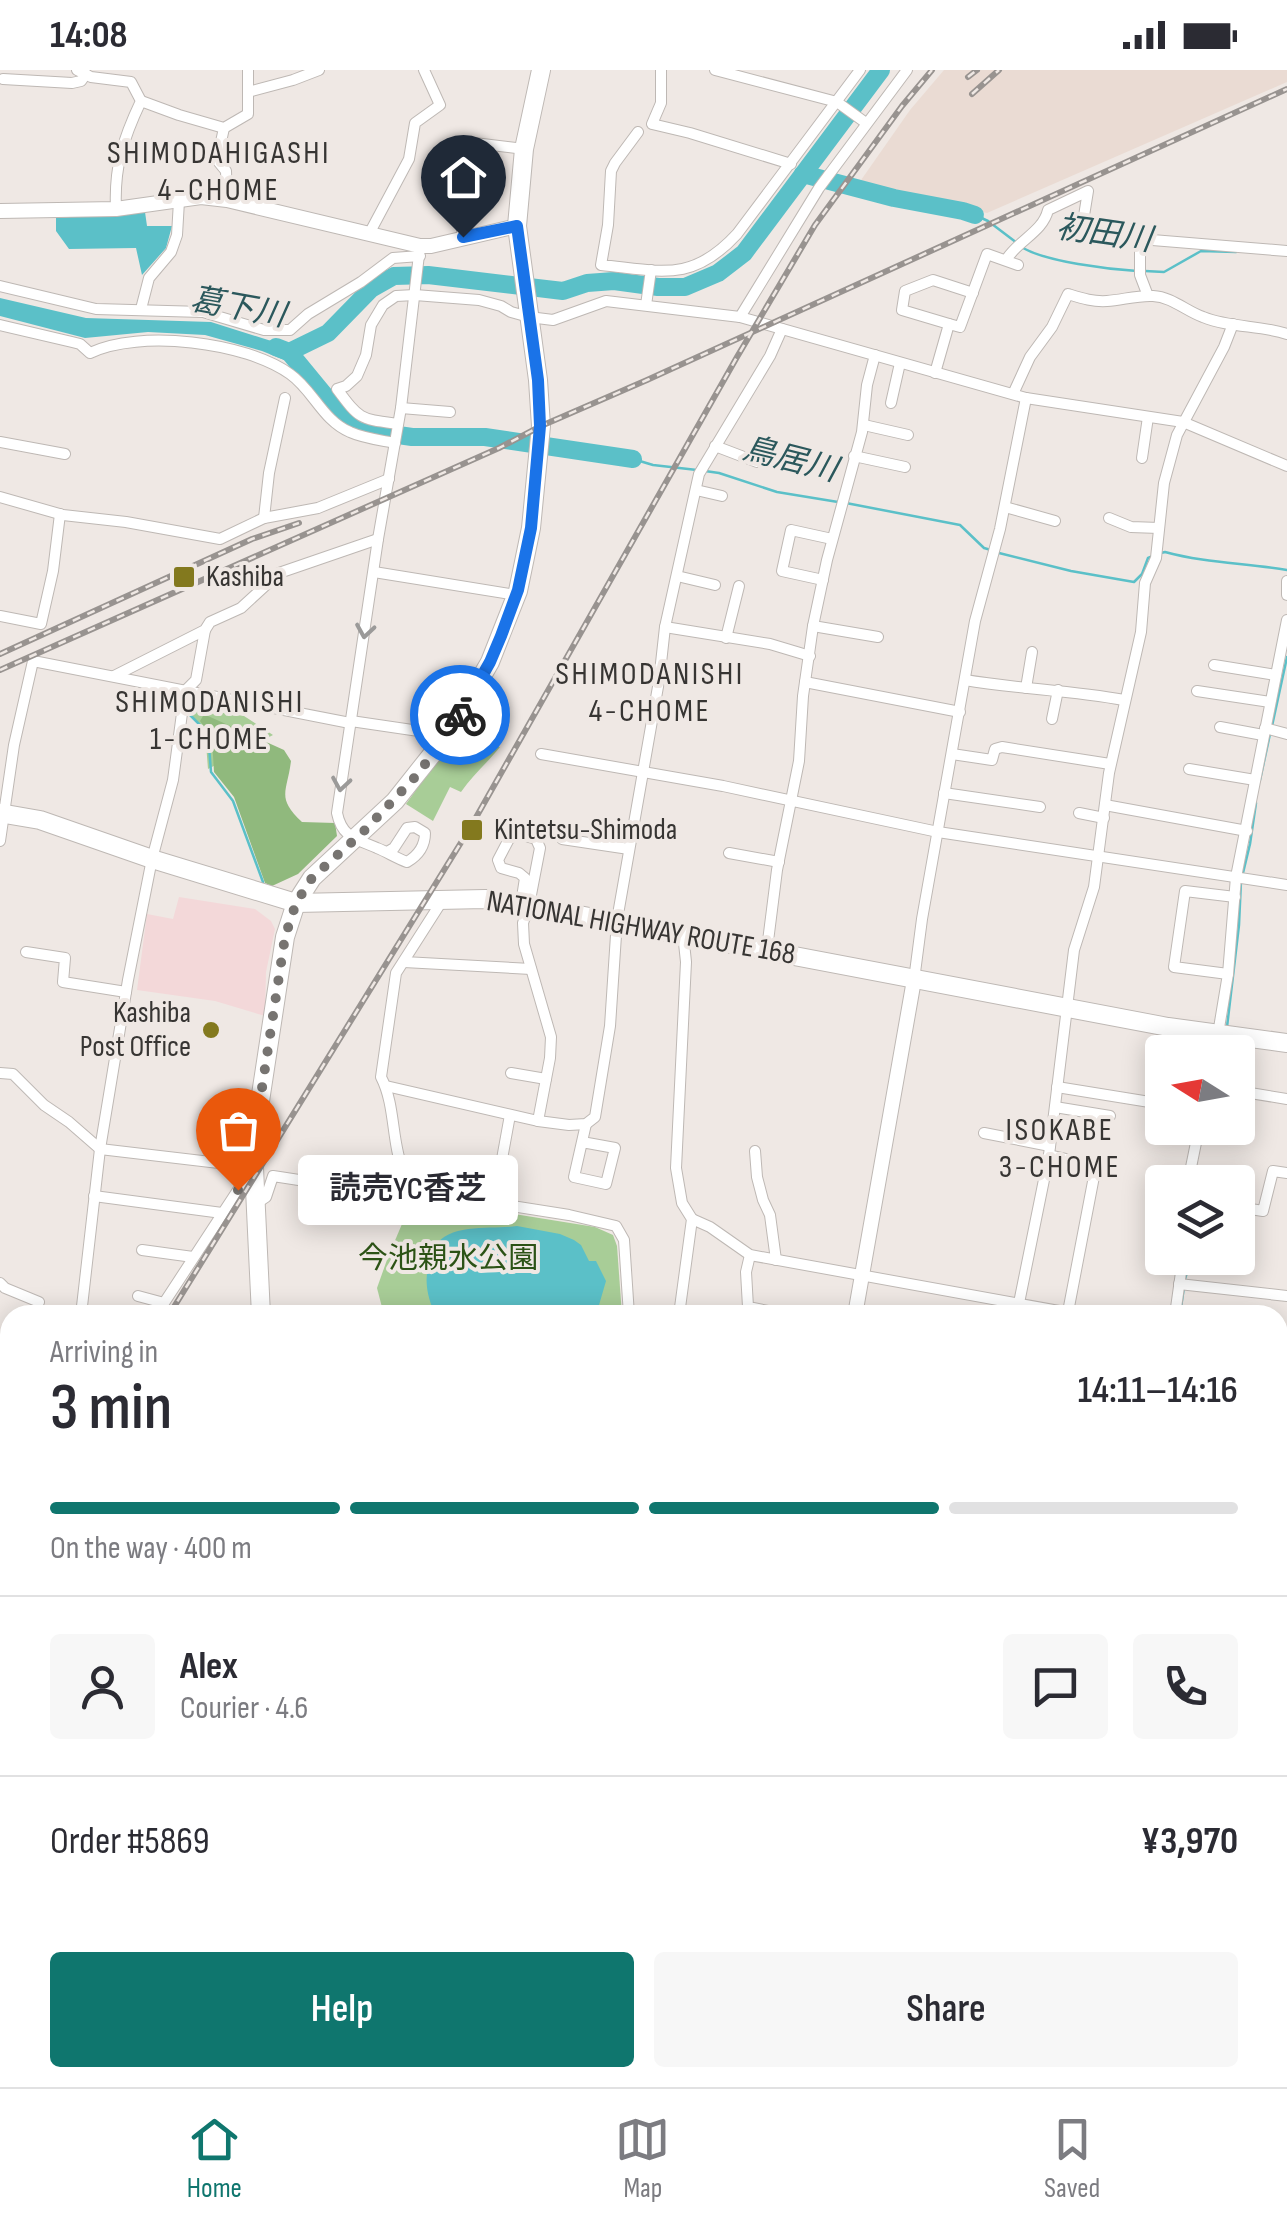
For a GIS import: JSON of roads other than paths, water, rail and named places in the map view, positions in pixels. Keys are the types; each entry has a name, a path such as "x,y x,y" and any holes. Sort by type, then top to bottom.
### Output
{"highway":[{"path":"260,1305 253,1147 285,937 296,903 312,878 395,800 447,735 490,662 516,595 531,528 540,440 538,380 517,226 524,149 540,70"},
{"name":"NATIONAL HIGHWAY ROUTE 168","path":"2,813 40,820 296,903 485,899 525,904 1193,1035"},
{"path":"334,859 330,884 353,901"},
{"name":"NATIONAL HIGHWAY ROUTE 168","path":"1255,1043 1287,1044"}],"main road":[{"path":"0,211 116,209 200,198 227,200 369,234 420,251 517,226"},
{"path":"857,1305 914,980"}],"street":[{"path":"3,79 49,76 72,83 81,81 82,72 131,82 141,101 224,128 248,114 248,70"},
{"path":"248,92 319,70"},
{"path":"369,234 409,159 415,123 440,104 424,70"},
{"path":"661,70 660,103 652,124 790,164"},
{"path":"715,70 837,102 863,121"},
{"path":"638,132 611,171 601,265 674,272 691,268 724,248 860,70"},
{"path":"740,317 863,121 906,70"},
{"path":"116,209 114,179 141,101"},
{"path":"224,128 217,160 226,171 227,200"},
{"path":"463,237 458,211 466,142 524,149"},
{"path":"1006,260 1012,249 1045,222 1048,210 1088,191 1083,222"},
{"path":"141,309 149,278 171,252 178,234 179,201"},
{"path":"1148,296 1140,272 1140,239 1287,251"},
{"path":"0,286 96,309 203,312 264,330 290,330 393,258 420,251 401,408 337,813 339,824 354,840 388,852"},
{"path":"972,293 933,280 905,291 902,310 960,327 987,254 1018,264"},
{"path":"646,306 651,270"},
{"path":"1013,394 1068,294 1106,302 1148,296 1164,298 1202,317 1287,334"},
{"path":"398,424 365,420 356,415 337,388 357,376 366,355 371,325 383,304 396,296 480,300 511,312 562,318 606,301 740,317 1026,398 1183,422 1287,466"},
{"path":"935,373 949,324"},
{"path":"1019,1303 1050,1150 1074,950 1092,899 1110,764 1140,632 1146,582 1157,552 1164,483 1173,444 1233,324"},
{"path":"0,325 72,342 90,353 116,342 154,342 194,343 253,355 292,375 340,427 352,434 395,443"},
{"path":"386,1086 568,1125 586,1124 595,1117 610,1026 617,920 662,667 665,628 696,490 701,470 770,356 782,329"},
{"path":"767,950 801,744 814,626 832,539 864,426 867,384 875,356"},
{"path":"891,403 900,363"},
{"path":"264,518 285,398"},
{"path":"914,980 975,621 1005,506 1026,398"},
{"path":"401,408 450,412"},
{"path":"1142,458 1148,417"},
{"path":"864,426 908,435"},
{"path":"0,442 66,454"},
{"path":"715,446 758,462"},
{"path":"854,456 905,468"},
{"path":"0,498 60,514 220,539 264,518 318,508 389,479"},
{"path":"696,490 722,496"},
{"path":"1005,506 1055,521"},
{"path":"0,616 41,624 60,514"},
{"path":"1109,518 1131,527 1159,528"},
{"path":"823,580 782,571 791,530 832,539"},
{"path":"82,1305 100,1149 126,992 152,859 174,780 185,692 196,680 205,630 210,622 241,608 279,573 378,539"},
{"path":"374,572 516,595"},
{"path":"677,576 716,584"},
{"path":"1286,582 1287,595"},
{"path":"726,638 739,586"},
{"path":"1222,1035 1236,897 1255,780 1272,732 1270,702 1287,620"},
{"path":"814,626 878,637"},
{"path":"665,628 770,644 810,656"},
{"path":"113,676 205,630"},
{"path":"1026,688 1032,652"},
{"path":"0,841 14,745 33,662 351,722 447,735"},
{"path":"1214,665 1276,675"},
{"path":"965,680 1124,700"},
{"path":"805,682 960,712"},
{"path":"1052,719 1058,690"},
{"path":"1197,691 1270,702"},
{"path":"1220,727 1272,732"},
{"path":"952,754 992,760 998,747 1110,764"},
{"path":"541,754 723,786 938,832 1287,885"},
{"path":"1189,769 1255,780"},
{"path":"944,793 1040,807"},
{"path":"1079,814 1104,812 1247,831"},
{"path":"525,904 540,848 536,838 519,834 508,839 498,860 500,868 525,878 524,944 551,1036 538,1120"},
{"path":"562,839 629,849"},
{"path":"729,853 779,862"},
{"path":"1228,974 1174,967 1185,891 1236,897"},
{"path":"417,1194 404,1175 381,1077 396,972 442,900"},
{"path":"680,1305 692,1220 682,1203 676,1168 684,943 688,934"},
{"path":"26,952 65,958 62,982 126,992"},
{"path":"404,962 531,969"},
{"path":"0,1073 13,1074 44,1105 100,1149 253,1167 164,1302 138,1296"},
{"path":"511,1073 546,1079"},
{"path":"1057,1087 1145,1101"},
{"path":"1255,1094 1287,1099"},
{"path":"1055,1107 1110,1116"},
{"path":"500,1170 510,1115"},
{"path":"582,1142 615,1148 606,1184 574,1177 586,1124"},
{"path":"984,1133 1096,1166 1069,1305"},
{"path":"755,1151 776,1260"},
{"path":"1255,1210 1263,1212 1273,1171 1287,1174"},
{"path":"255,1204 266,1196 273,1176 370,1191 410,1202 417,1194 430,1193 616,1226 624,1240 628,1305"},
{"path":"94,1196 222,1213"},
{"path":"692,1220 710,1227 750,1255 1030,1305"},
{"path":"142,1250 194,1258"},
{"path":"748,1305 746,1272 750,1255"},
{"path":"1176,1305 1180,1275"},
{"path":"0,1283 39,1302"},
{"path":"1179,1284 1287,1296"},
{"path":"996,1305 997,1301"}],"water":[{"path":"145,212 147,226 172,226 166,248 142,275 136,248 69,249 56,231 56,218"},
{"path":"0,298 86,318 211,322 284,345 295,344 299,357 289,362 205,335 148,332 85,338 0,316"},
{"path":"517,1226 574,1240 589,1261 596,1261 606,1281 599,1305 431,1305 427,1275 432,1252 450,1234"}],"waterway":[{"name":"葛下川","path":"276,347 289,352 328,333 371,289 394,276 428,275 563,291 587,283 614,281 685,287 718,273 744,253 881,70"},
{"name":"初田川","path":"803,174 975,215"},
{"name":"初田川","path":"975,215 1017,243"},
{"name":"初田川","path":"1023,248 1062,261 1137,271"},
{"name":"初田川","path":"1145,271 1164,272 1201,251 1236,252"},
{"name":"鳥居川","path":"289,352 351,426 412,437 485,437 633,459"},
{"name":"鳥居川","path":"633,459 697,470"},
{"name":"鳥居川","path":"705,471 777,492 838,502"},
{"name":"鳥居川","path":"846,503 960,525 991,550"},
{"name":"鳥居川","path":"999,553 1134,582 1153,556"},
{"name":"鳥居川","path":"1161,553 1287,570"},
{"name":"鳥居川","path":"1272,726 1287,657"},
{"path":"193,702 190,715 208,733 211,772 233,801 263,882"},
{"name":"鳥居川","path":"1260,780 1270,734"},
{"name":"鳥居川","path":"1243,873 1256,803"},
{"name":"鳥居川","path":"1227,1027 1241,881"},
{"name":"鳥居川","path":"1185,1279 1186,1275"},
{"name":"鳥居川","path":"1181,1305 1184,1287"}],"railway":[{"path":"175,1305 470,828 815,225 932,70"},
{"path":"968,77 977,70"},
{"path":"972,94 999,70"},
{"path":"0,670 1287,89"},
{"path":"0,654 252,539 299,523"}],"place":[{"name":"Kashiba","path":"184,577"},
{"name":"Kintetsu-Shimoda","path":"472,830"},
{"name":"Kashiba Post Office","path":"211,1030"},
{"name":"読売YC香芝","path":"238,1190"}],"district":[{"name":"SHIMODAHIGASHI 4-CHOME","path":"219,172"},
{"name":"SHIMODANISHI 4-CHOME","path":"650,692"},
{"name":"SHIMODANISHI 1-CHOME","path":"210,720"},
{"name":"ISOKABE 3-CHOME","path":"1060,1148"}],"park label":[{"name":"今池親水公園","path":"448,1259"}]}
